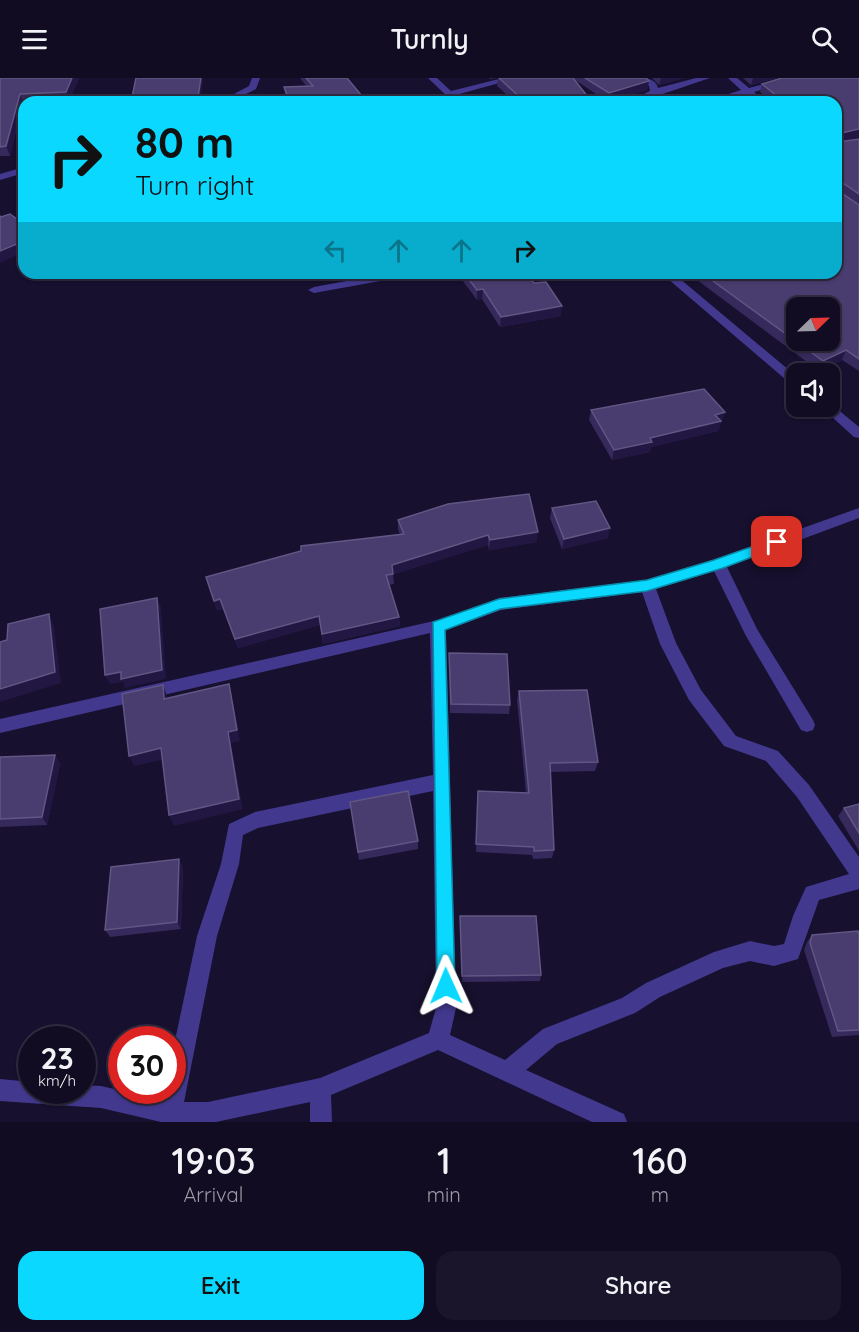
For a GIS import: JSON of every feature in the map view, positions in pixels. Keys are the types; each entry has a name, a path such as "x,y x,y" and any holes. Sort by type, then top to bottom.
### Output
{"street":[{"path":"235,96 253,87 256,78"},
{"path":"432,78 451,96"},
{"path":"449,94 513,78"},
{"path":"643,78 653,85 655,92 660,96"},
{"path":"645,96 706,78"},
{"path":"732,78 753,96"},
{"path":"729,96 796,78"},
{"path":"0,177 18,172"},
{"path":"314,290 375,279"},
{"path":"673,279 786,374"},
{"path":"839,417 859,434"},
{"path":"0,726 438,626 458,621 499,604 647,586 718,564 859,513"},
{"path":"718,564 751,632 807,725"},
{"path":"647,586 668,644 695,695 730,741 772,756 803,791 859,872"},
{"path":"438,626 446,1008 438,1040"},
{"path":"170,1117 207,936 230,864 235,830 255,820 442,781"},
{"path":"507,1072 550,1036 628,1006 653,990 722,959 750,951 774,956 791,952 813,893 859,880"},
{"path":"0,1090 101,1097 170,1117 208,1113 320,1089 438,1040 616,1122"},
{"path":"320,1089 321,1122"}],"building":[{"path":"0,78 72,78 66,92 20,94 6,146 0,147"},
{"path":"136,78 201,78 198,96 132,96"},
{"path":"306,78 347,78 362,96 288,96 284,87 313,86"},
{"path":"499,78 573,78 587,96 518,96"},
{"path":"585,78 646,78 649,81 609,93"},
{"path":"782,78 859,78 859,129 842,133 842,96 777,96 762,84"},
{"path":"859,139 859,194 842,182 842,142"},
{"path":"842,193 859,205 859,359 846,350 823,361 809,351 840,351 840,297 786,297 786,334 710,279 842,279"},
{"path":"10,214 18,220 18,244 0,251 0,216"},
{"path":"469,279 531,279 534,283 546,282 562,306 501,317 483,289 477,290"},
{"path":"704,389 725,412 715,415 721,421 650,438 652,442 614,450 591,410"},
{"path":"529,494 538,532 490,540 488,535 392,565 393,574 386,575 399,617 322,634 319,616 235,639 220,599 214,601 206,577 301,551 301,546 404,534 398,520 448,504"},
{"path":"596,501 610,528 564,539 552,508"},
{"path":"157,598 162,670 121,679 121,672 105,675 100,609"},
{"path":"49,614 55,672 0,689 0,642 7,640 8,624"},
{"path":"449,653 507,654 510,705 451,704"},
{"path":"229,684 237,730 228,732 239,799 169,815 161,748 129,756 122,694 163,685 164,699"},
{"path":"587,690 598,762 550,763 554,850 534,851 534,847 476,844 478,791 529,793 519,691"},
{"path":"55,755 42,817 0,819 0,757"},
{"path":"408,791 418,841 358,852 350,802"},
{"path":"859,804 859,833 844,808"},
{"path":"179,859 177,922 105,930 111,867"},
{"path":"460,916 536,916 541,975 462,976"},
{"path":"858,931 859,1030 838,1031 810,943 812,935"}],"route":[{"path":"446,986 438,626 458,621 499,604 647,586 718,564 777,542"}]}
